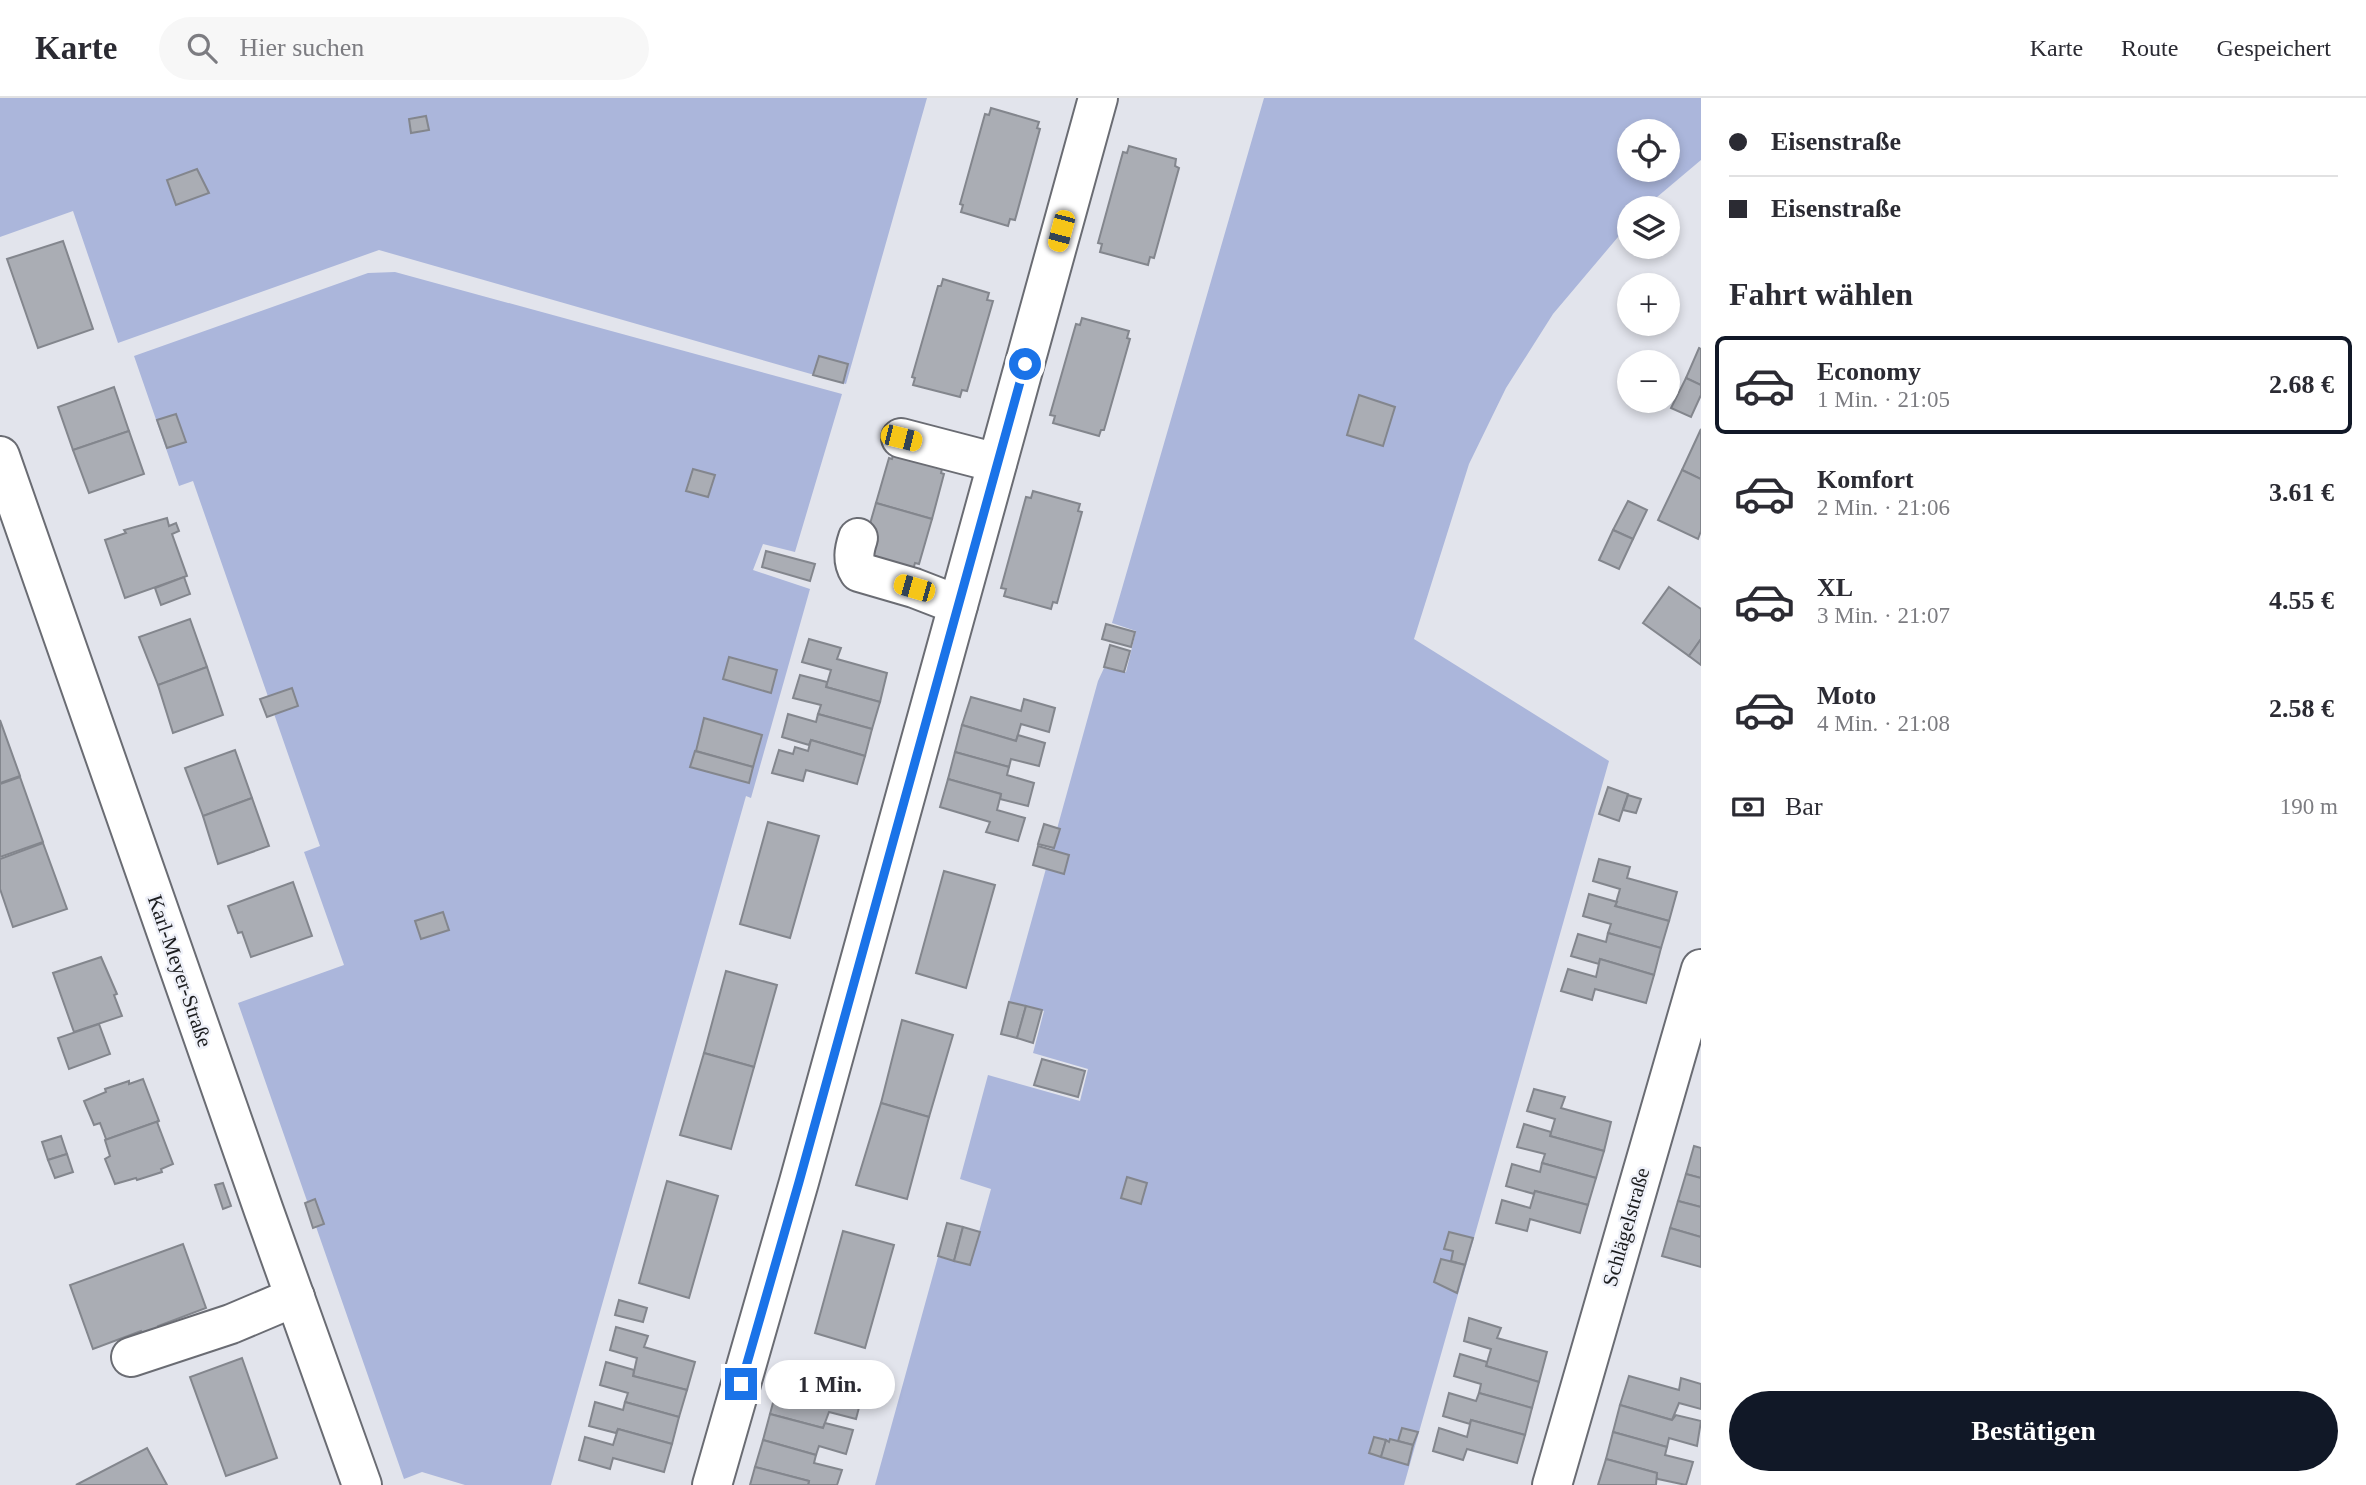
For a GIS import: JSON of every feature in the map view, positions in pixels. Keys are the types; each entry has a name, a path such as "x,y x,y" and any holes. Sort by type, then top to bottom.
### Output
{"street":[{"path":"712,1485 799,1182 1098,98"},
{"path":"901,438 997,463"},
{"name":"Karl-Meyer-Straße","path":"0,456 362,1485"},
{"path":"858,538 854,552 859,572 914,588 958,605"},
{"name":"Schlägelstraße","path":"1552,1485 1701,969"},
{"path":"131,1357 231,1324 295,1297"}],"shaded area":[{"path":"0,98 927,98 846,384 379,250 118,343 73,211 0,237"},
{"path":"1264,98 1701,98 1701,160 1680,178 1680,119 1617,119 1617,182 1675,182 1658,196 1617,196 1617,238 1553,314 1506,388 1469,464 1414,639 1609,761 1404,1485 875,1485 938,1257 970,1264 991,1189 960,1179 988,1075 1080,1101 1088,1069 1033,1053 1044,1011 1009,1002 1098,681 1104,668 1126,672 1136,631 1112,623"},
{"path":"395,272 842,394 795,552 763,544 753,570 810,589 751,798 746,796 551,1485 465,1485 422,1472 404,1479 238,1003 344,965 304,852 320,846 193,481 179,486 134,356 368,273"}],"building":[{"path":"991,108 1039,122 1037,128 1040,129 1015,220 1010,219 1008,226 961,212 963,205 960,204 985,114 989,115"},
{"path":"426,116 429,130 411,133 409,119"},
{"path":"1129,146 1176,159 1175,166 1179,168 1154,258 1150,257 1148,265 1100,252 1102,244 1098,243 1123,152 1127,153"},
{"path":"197,169 209,193 176,205 167,180"},
{"path":"63,241 93,329 38,348 7,259"},
{"path":"943,279 989,293 987,300 993,301 967,391 962,390 960,397 913,385 915,378 912,377 938,286 941,286"},
{"path":"1082,318 1129,331 1127,338 1130,339 1104,430 1101,430 1099,436 1053,423 1055,416 1050,415 1076,324 1080,325"},
{"path":"1699,348 1701,349 1701,385 1686,378"},
{"path":"819,356 848,364 843,383 813,375"},
{"path":"1686,378 1701,385 1701,395 1691,417 1680,412 1680,390"},
{"path":"114,387 129,431 73,450 58,407"},
{"path":"1359,395 1395,407 1383,446 1347,435"},
{"path":"176,414 186,442 167,448 157,420"},
{"path":"1701,429 1701,479 1682,470"},
{"path":"129,431 144,474 89,493 73,450"},
{"path":"894,452 943,465 941,473 944,474 932,519 876,503 889,458 892,459"},
{"path":"693,469 715,475 708,497 686,491"},
{"path":"1682,470 1701,479 1701,531 1698,539 1658,520"},
{"path":"1033,491 1080,504 1078,511 1082,512 1057,603 1053,602 1051,609 1004,596 1006,589 1001,588 1026,497 1031,498"},
{"path":"1628,501 1647,510 1633,539 1613,530"},
{"path":"876,503 932,519 919,564 915,563 913,570 864,557 863,548"},
{"path":"167,518 169,526 176,523 179,531 172,534 187,576 125,598 105,540 126,533 124,530"},
{"path":"1613,530 1633,539 1619,569 1599,560"},
{"path":"766,551 815,564 810,581 762,567"},
{"path":"184,577 190,594 161,605 155,588"},
{"path":"1669,587 1701,609 1701,639 1689,656 1643,623"},
{"path":"190,619 207,667 158,685 139,637"},
{"path":"1106,624 1135,632 1131,647 1102,639"},
{"path":"809,639 841,648 837,659 887,673 880,702 826,687 831,670 802,662"},
{"path":"1701,639 1701,665 1689,656"},
{"path":"1110,645 1130,651 1124,672 1104,667"},
{"path":"729,657 777,670 771,693 723,679"},
{"path":"207,667 223,715 173,733 158,685"},
{"path":"800,675 827,682 826,687 880,702 872,729 818,714 821,705 793,698"},
{"path":"292,688 298,706 267,717 260,699"},
{"path":"971,697 1021,711 1024,699 1055,708 1049,732 1021,724 1016,741 962,725"},
{"path":"788,714 816,722 818,714 872,729 865,756 811,740 809,745 782,737"},
{"path":"704,718 762,735 753,767 696,751"},
{"path":"0,720 20,776 0,783"},
{"path":"962,725 1016,741 1018,735 1045,743 1039,766 1011,759 1009,767 955,752"},
{"path":"811,740 865,756 857,784 806,770 803,781 772,773 779,750 793,754 795,747 808,751"},
{"path":"235,750 252,798 203,816 185,768"},
{"path":"695,751 753,767 749,783 690,767"},
{"path":"955,752 1009,767 1007,775 1034,783 1028,806 1000,799 1001,794 948,779"},
{"path":"20,777 43,842 0,857 0,784"},
{"path":"948,779 1001,794 997,810 1025,818 1018,841 986,832 990,822 940,807"},
{"path":"1608,787 1628,794 1619,821 1599,814"},
{"path":"1628,795 1641,799 1636,813 1623,810"},
{"path":"252,798 269,846 218,864 203,816"},
{"path":"768,822 819,836 790,938 740,924"},
{"path":"1044,824 1060,829 1054,848 1038,844"},
{"path":"43,843 67,909 13,927 0,889 0,859"},
{"path":"1038,846 1069,855 1064,874 1033,865"},
{"path":"1599,859 1630,867 1627,878 1677,892 1669,921 1615,906 1620,889 1593,881"},
{"path":"944,871 995,885 966,988 916,973"},
{"path":"293,882 312,936 251,957 228,906"},
{"path":"1589,894 1617,902 1615,906 1669,921 1661,948 1608,933 1611,924 1583,916"},
{"path":"443,912 449,930 421,939 415,921"},
{"path":"1608,933 1661,948 1654,975 1600,959 1599,964 1571,956 1578,934 1606,942"},
{"path":"101,957 117,994 114,995 122,1016 74,1032 53,973"},
{"path":"1600,959 1654,975 1646,1003 1595,989 1592,1000 1561,991 1568,969 1596,977"},
{"path":"726,971 777,985 754,1067 704,1053"},
{"path":"1009,1002 1026,1006 1017,1038 1001,1034"},
{"path":"1026,1006 1042,1010 1033,1043 1017,1038"},
{"path":"902,1020 953,1035 929,1117 881,1103"},
{"path":"99,1024 110,1054 69,1069 58,1038"},
{"path":"704,1053 754,1067 731,1149 680,1135"},
{"path":"1042,1059 1085,1071 1078,1097 1034,1085"},
{"path":"143,1079 159,1121 105,1140 100,1123 94,1125 84,1101 106,1092 105,1089"},
{"path":"1534,1089 1565,1097 1561,1108 1611,1122 1604,1151 1550,1136 1555,1119 1527,1111"},
{"path":"881,1103 929,1117 907,1199 856,1185"},
{"path":"159,1121 157,1122 173,1164 161,1169 162,1172 115,1184 105,1159 110,1156 105,1140"},
{"path":"1524,1124 1551,1132 1550,1136 1604,1151 1596,1178 1542,1163 1545,1154 1517,1147"},
{"path":"61,1136 67,1154 48,1160 42,1142"},
{"path":"1694,1146 1701,1148 1701,1178 1686,1174"},
{"path":"67,1154 73,1172 55,1178 48,1160"},
{"path":"1542,1163 1596,1178 1588,1205 1506,1186 1512,1164 1540,1172"},
{"path":"1686,1174 1701,1178 1701,1207 1678,1201"},
{"path":"1127,1177 1147,1183 1141,1204 1121,1198"},
{"path":"667,1181 718,1196 689,1298 639,1283"},
{"path":"223,1183 231,1206 223,1209 215,1185"},
{"path":"1535,1191 1588,1205 1580,1233 1530,1219 1527,1231 1496,1223 1502,1200 1530,1208"},
{"path":"315,1199 324,1224 313,1228 305,1203"},
{"path":"1678,1201 1701,1207 1701,1237 1670,1228"},
{"path":"947,1223 963,1227 954,1261 938,1256"},
{"path":"963,1227 980,1232 970,1265 954,1261"},
{"path":"1670,1228 1701,1237 1701,1267 1662,1256"},
{"path":"843,1231 894,1245 865,1348 815,1333"},
{"path":"1449,1232 1473,1238 1465,1265 1451,1261 1453,1251 1444,1249"},
{"path":"183,1244 206,1308 158,1326 159,1330 143,1336 141,1331 93,1349 70,1285"},
{"path":"1441,1259 1465,1265 1457,1293 1434,1282"},
{"path":"619,1300 647,1308 643,1322 615,1315"},
{"path":"1469,1318 1501,1328 1497,1338 1547,1352 1539,1382 1486,1366 1491,1349 1464,1341"},
{"path":"616,1327 648,1336 644,1347 695,1362 687,1390 633,1376 637,1358 610,1350"},
{"path":"1460,1354 1487,1362 1486,1366 1539,1382 1532,1408 1479,1393 1481,1384 1454,1376"},
{"path":"242,1358 277,1458 226,1476 190,1377"},
{"path":"606,1362 634,1370 633,1376 687,1390 679,1417 625,1402 628,1393 600,1385"},
{"path":"1629,1376 1679,1390 1681,1378 1701,1384 1701,1409 1679,1403 1672,1420 1620,1405"},
{"path":"778,1384 828,1398 831,1387 862,1396 856,1419 829,1412 823,1428 770,1414"},
{"path":"1449,1393 1476,1401 1479,1393 1532,1408 1525,1435 1471,1420 1470,1424 1443,1416"},
{"path":"595,1402 623,1410 625,1402 679,1417 672,1444 618,1429 616,1433 589,1426"},
{"path":"1620,1405 1672,1420 1676,1415 1701,1421 1697,1446 1669,1438 1667,1447 1613,1432"},
{"path":"770,1414 823,1428 825,1423 853,1430 846,1454 819,1446 816,1455 763,1440"},
{"path":"1471,1420 1525,1435 1517,1463 1467,1449 1463,1460 1433,1451 1439,1428 1467,1437"},
{"path":"1402,1428 1418,1432 1413,1445 1398,1441"},
{"path":"618,1429 672,1444 664,1472 613,1458 610,1469 579,1460 585,1437 613,1445"},
{"path":"1613,1432 1667,1447 1665,1455 1693,1462 1686,1485 1658,1479 1657,1473 1606,1459"},
{"path":"1374,1437 1386,1440 1381,1457 1369,1453"},
{"path":"1390,1439 1413,1445 1408,1465 1381,1457 1386,1440 1389,1442"},
{"path":"763,1440 816,1455 814,1463 842,1470 837,1485 808,1485 809,1481 755,1467"},
{"path":"147,1448 167,1485 76,1485"},
{"path":"1606,1459 1657,1473 1656,1485 1598,1485"},
{"path":"755,1467 809,1481 808,1485 750,1485"}],"route":[{"path":"741,1384 1025,364"}]}
